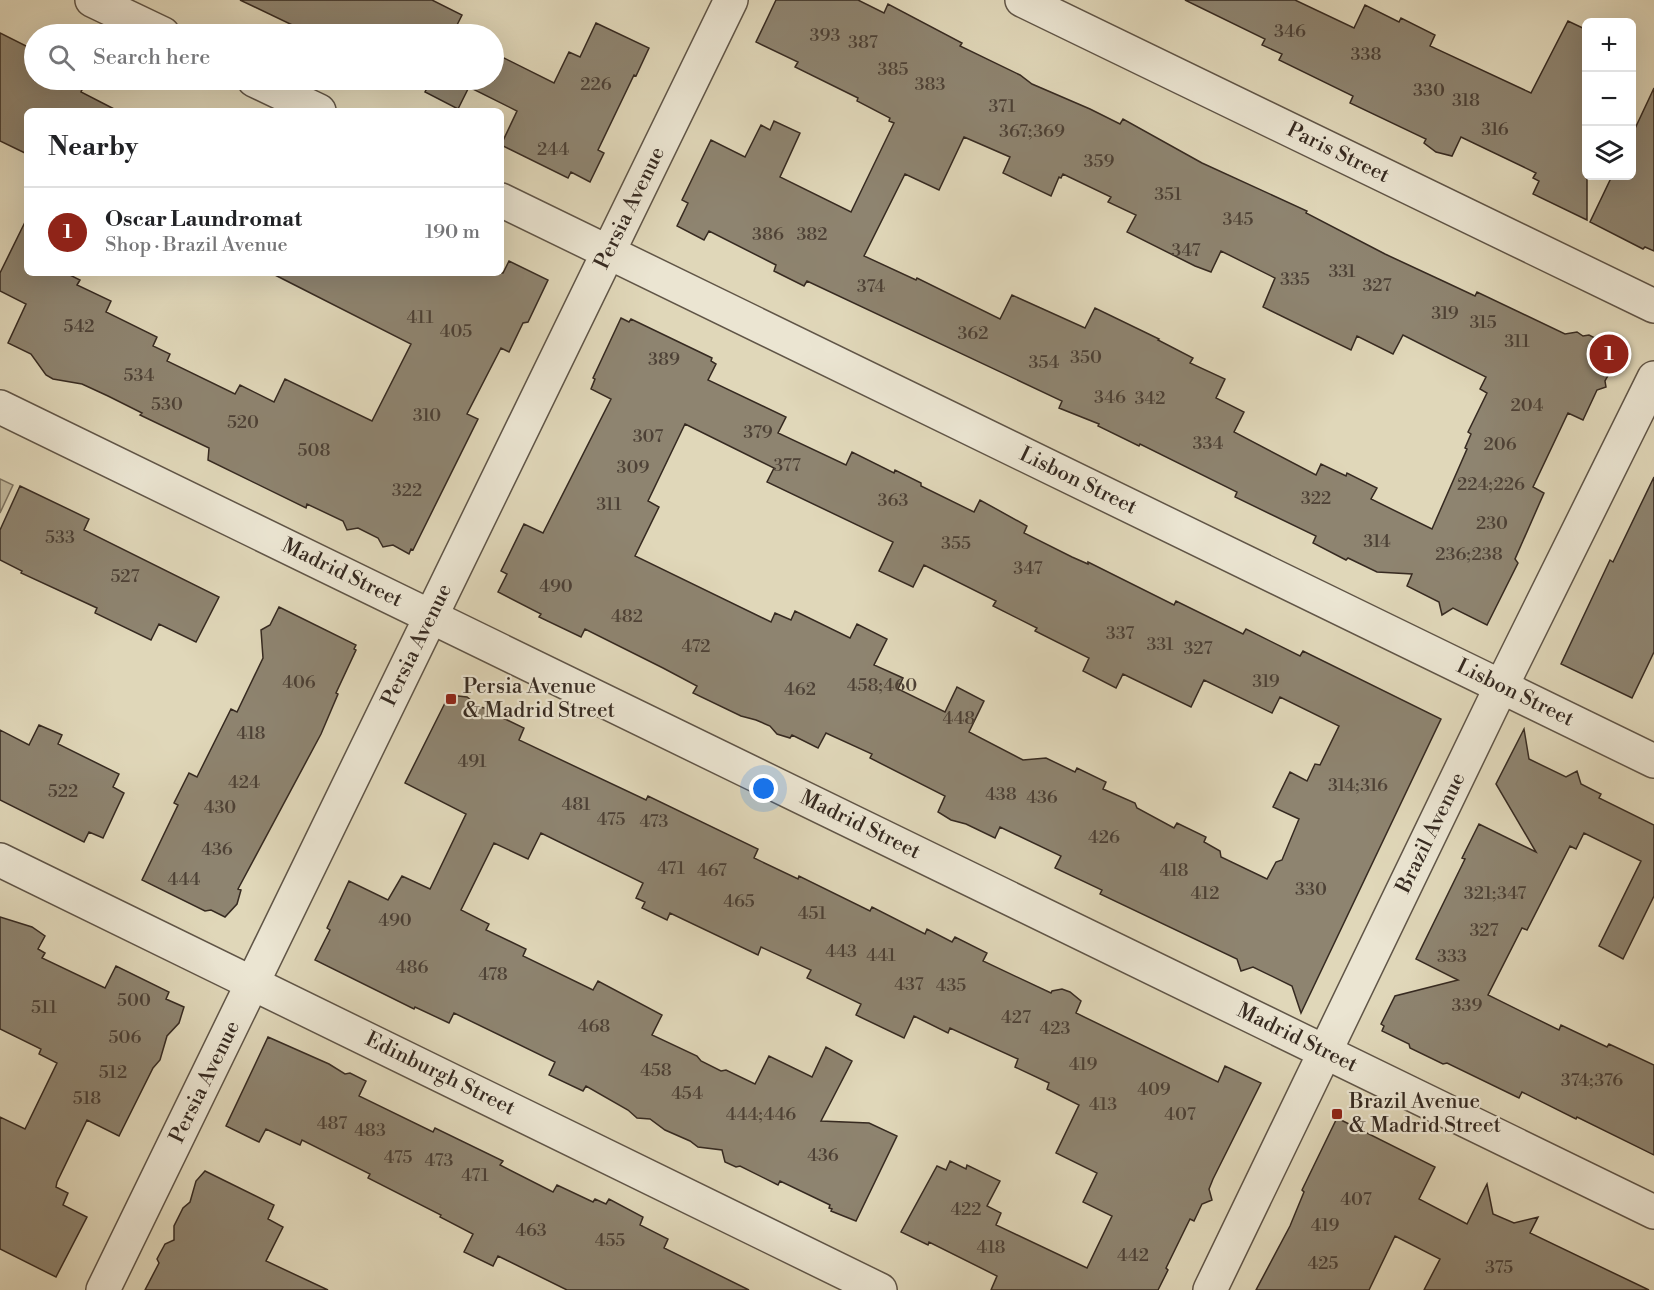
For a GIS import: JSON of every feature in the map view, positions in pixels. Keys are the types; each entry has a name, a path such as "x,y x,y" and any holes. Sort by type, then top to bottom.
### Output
{"street":[{"path":"92,0 142,24"},
{"name":"Persia Avenue","path":"103,1290 731,0"},
{"name":"Paris Street","path":"1022,0 1654,306"},
{"path":"276,90 313,108"},
{"name":"Lisbon Street","path":"504,201 1654,761"},
{"name":"Brazil Avenue","path":"1210,1290 1654,378"},
{"name":"Madrid Street","path":"0,407 1654,1212"},
{"name":"Edinburgh Street","path":"0,860 880,1290"}],"shaded area":[{"path":"0,479 13,485 0,513"}],"building":[{"path":"240,0 432,0 462,15 458,24 290,24"},
{"path":"776,0 858,0 884,13 888,4 962,43 960,46 1020,75 1032,84 1120,124 1123,119 1202,163 1307,211 1306,213 1385,254 1475,296 1477,292 1565,334 1577,332 1583,336 1589,335 1613,347 1617,360 1605,381 1606,387 1597,390 1583,420 1568,413 1533,487 1544,493 1515,559 1518,563 1487,625 1453,608 1442,615 1439,602 1407,586 1412,574 1377,572 1348,558 1346,560 1313,543 1316,536 1235,497 1237,492 1098,426 1099,424 1059,408 1062,401 807,281 804,286 774,271 776,265 709,231 704,240 677,226 688,203 682,200 711,140 745,157 761,125 770,130 774,121 800,133 780,177 851,212 894,123 889,121 890,118 857,101 858,98 795,67 798,62 756,42","holes":["964,137 1010,157 1003,173 1051,196 1059,177 1061,178 1063,174 1111,197 1108,202 1136,215 1127,232 1195,266 1211,272 1221,251 1275,278 1263,307 1351,350 1357,336 1393,354 1403,335 1486,377 1480,389 1487,393 1468,432 1471,434 1465,448 1467,449 1432,529 1371,499 1377,488 1347,473 1346,476 1321,464 1316,475 1234,432 1244,412 1216,398 1225,379 1190,363 1193,358 1159,339 1095,308 1085,328 1012,295 1000,319 917,278 916,280 864,256 905,174 939,190"]},
{"path":"1185,0 1295,0 1354,28 1365,5 1399,22 1401,18 1435,35 1430,46 1531,93 1568,21 1582,28 1582,180 1587,180 1587,220 1533,194 1539,181 1533,178 1536,173 1461,137 1452,156 1436,152 1424,143 1426,139 1350,103 1353,96 1279,60 1282,54 1262,45 1265,39"},
{"path":"596,23 649,48 598,150 604,153 590,182 571,172 568,178 504,146 504,139 517,111 475,90 504,90 504,58 554,83 569,52 580,57"},
{"path":"0,33 24,45 24,90 82,90 81,92 112,108 24,108 24,153 0,141"},
{"path":"1654,88 1654,251 1645,247 1643,249 1590,222 1610,180 1636,180 1636,126"},
{"path":"426,90 468,90 458,108 425,92"},
{"path":"24,224 24,276 72,276 80,280 77,285 111,301 106,312 157,337 153,346 170,354 167,361 235,394 240,385 274,402 285,379 372,421 411,344 277,276 504,276 509,261 548,280 528,322 523,323 509,352 501,348 467,414 478,419 409,554 393,545 383,547 378,538 358,528 347,530 343,521 307,504 306,508 208,460 209,448 140,415 142,413 108,396 82,384 53,379 46,375 31,354 8,343 26,304 0,291 0,273"},
{"path":"621,318 629,322 631,319 712,358 711,361 716,364 708,380 786,417 778,433 846,465 852,452 894,473 895,470 921,483 921,486 974,512 980,500 1027,526 1024,533 1072,557 1088,564 1088,562 1174,605 1176,601 1243,634 1246,629 1300,656 1303,651 1441,719 1301,1013 1292,986 1253,967 1241,971 1237,959 1100,894 1102,890 1055,868 1061,856 1000,827 995,838 966,824 951,820 938,812 945,796 870,758 872,754 826,733 818,748 792,735 790,738 777,734 770,726 741,716 693,693 697,686 663,668 585,629 581,637 539,617 541,614 498,592 507,574 501,571 524,524 543,533 611,399 591,389 595,379 593,378","holes":["685,424 774,468 767,482 893,542 879,571 913,587 924,565 996,601 993,606 1037,628 1035,631 1089,658 1083,671 1116,688 1123,674 1191,707 1204,680 1272,713 1280,697 1339,726 1320,765 1315,764 1307,781 1290,772 1273,807 1299,819 1282,860 1276,862 1267,879 1221,857 1220,851 1204,842 1206,837 1177,823 1174,828 1137,808 1135,803 1103,789 1106,782 1077,768 1075,772 1046,758 1023,760 969,732 984,701 957,687 945,712 898,689 903,678 874,665 887,639 857,624 850,638 795,611 791,620 775,613 771,622 635,556 659,507 648,501"]},
{"path":"1654,477 1654,652 1632,698 1561,664 1610,560 1613,562"},
{"path":"20,486 89,519 84,530 219,597 196,642 159,624 151,640 95,613 97,608 21,573 22,571 0,560 0,530"},
{"path":"279,607 356,645 354,649 356,650 336,693 338,694 321,734 238,889 241,890 237,904 225,917 211,910 205,911 142,880 178,805 174,803 189,773 197,777 231,709 237,712 263,658 261,630 270,625"},
{"path":"449,695 467,697 480,707 493,710 501,717 524,728 519,740 646,800 648,796 758,849 754,858 798,879 799,876 870,911 872,907 925,934 927,929 952,942 955,937 987,953 983,961 1051,993 1062,989 1070,992 1081,1001 1076,1013 1218,1082 1225,1066 1261,1083 1213,1179 1209,1189 1212,1200 1202,1204 1194,1221 1190,1219 1158,1290 991,1290 997,1276 929,1242 928,1245 901,1232 937,1166 946,1170 950,1161 966,1169 967,1165 1000,1181 987,1206 1001,1213 996,1225 1087,1268 1112,1216 1083,1202 1097,1173 1056,1153 1079,1105 1047,1089 1049,1083 1015,1067 1018,1059 950,1028 948,1033 914,1016 904,1038 856,1015 861,1004 807,978 811,970 761,947 758,955 670,913 667,920 642,908 645,902 636,898 643,883 541,833 528,859 494,843 461,910 489,924 486,930 526,949 523,956 593,990 598,981 662,1015 652,1035 697,1056 701,1061 721,1071 726,1070 755,1084 769,1056 812,1077 826,1047 852,1061 821,1121 869,1123 897,1136 856,1221 831,1211 830,1205 780,1181 778,1185 740,1166 736,1167 725,1162 722,1150 698,1147 665,1130 650,1119 637,1118 628,1110 586,1086 583,1091 549,1075 555,1062 454,1013 449,1023 415,1007 414,1009 315,960 330,930 327,928 349,881 388,900 402,876 430,889 466,814 405,783"},
{"path":"39,725 62,735 58,744 119,774 113,787 124,793 103,838 89,832 84,842 0,800 0,730 29,745"},
{"path":"1524,729 1529,759 1566,777 1577,771 1581,784 1601,794 1599,798 1654,825 1654,896 1623,959 1599,946 1641,861 1584,833 1576,849 1570,846 1527,930 1522,928 1488,995 1559,1030 1561,1025 1607,1047 1609,1044 1654,1065 1654,1155 1522,1092 1519,1098 1447,1063 1443,1064 1382,1031 1384,1026 1381,1024 1395,996 1458,980 1416,959 1465,859 1462,858 1479,824 1536,852 1496,784"},
{"path":"0,917 32,927 45,936 38,949 45,953 42,958 105,988 116,966 169,992 166,999 184,1007 179,1023 167,1036 160,1060 153,1068 119,1136 87,1120 57,1182 56,1187 68,1193 63,1205 87,1217 56,1277 0,1249 0,1117 25,1129 57,1063 39,1054 41,1049 0,1029"},
{"path":"268,1037 329,1064 345,1074 350,1073 366,1081 359,1096 433,1132 435,1128 503,1161 500,1165 553,1192 557,1185 593,1202 595,1199 606,1204 609,1199 643,1217 640,1225 668,1239 664,1248 749,1290 567,1290 498,1256 493,1266 464,1252 473,1234 368,1178 370,1174 302,1140 300,1145 266,1129 259,1142 226,1126"},
{"path":"1337,1118 1435,1167 1419,1199 1467,1224 1487,1184 1493,1214 1514,1223 1538,1217 1530,1233 1649,1290 1424,1290 1440,1259 1395,1236 1369,1290 1256,1290 1290,1226 1304,1192 1302,1190"},
{"path":"205,1171 274,1205 268,1219 283,1227 266,1261 328,1290 145,1290 159,1263 157,1259 165,1244 174,1240 174,1226 183,1208 190,1202 196,1181"}],"place":[{"name":"Oscar Laundromat","path":"1609,354"},
{"name":"Persia Avenue & Madrid Street","path":"451,699"},
{"name":"Brazil Avenue & Madrid Street","path":"1337,1114"}]}
